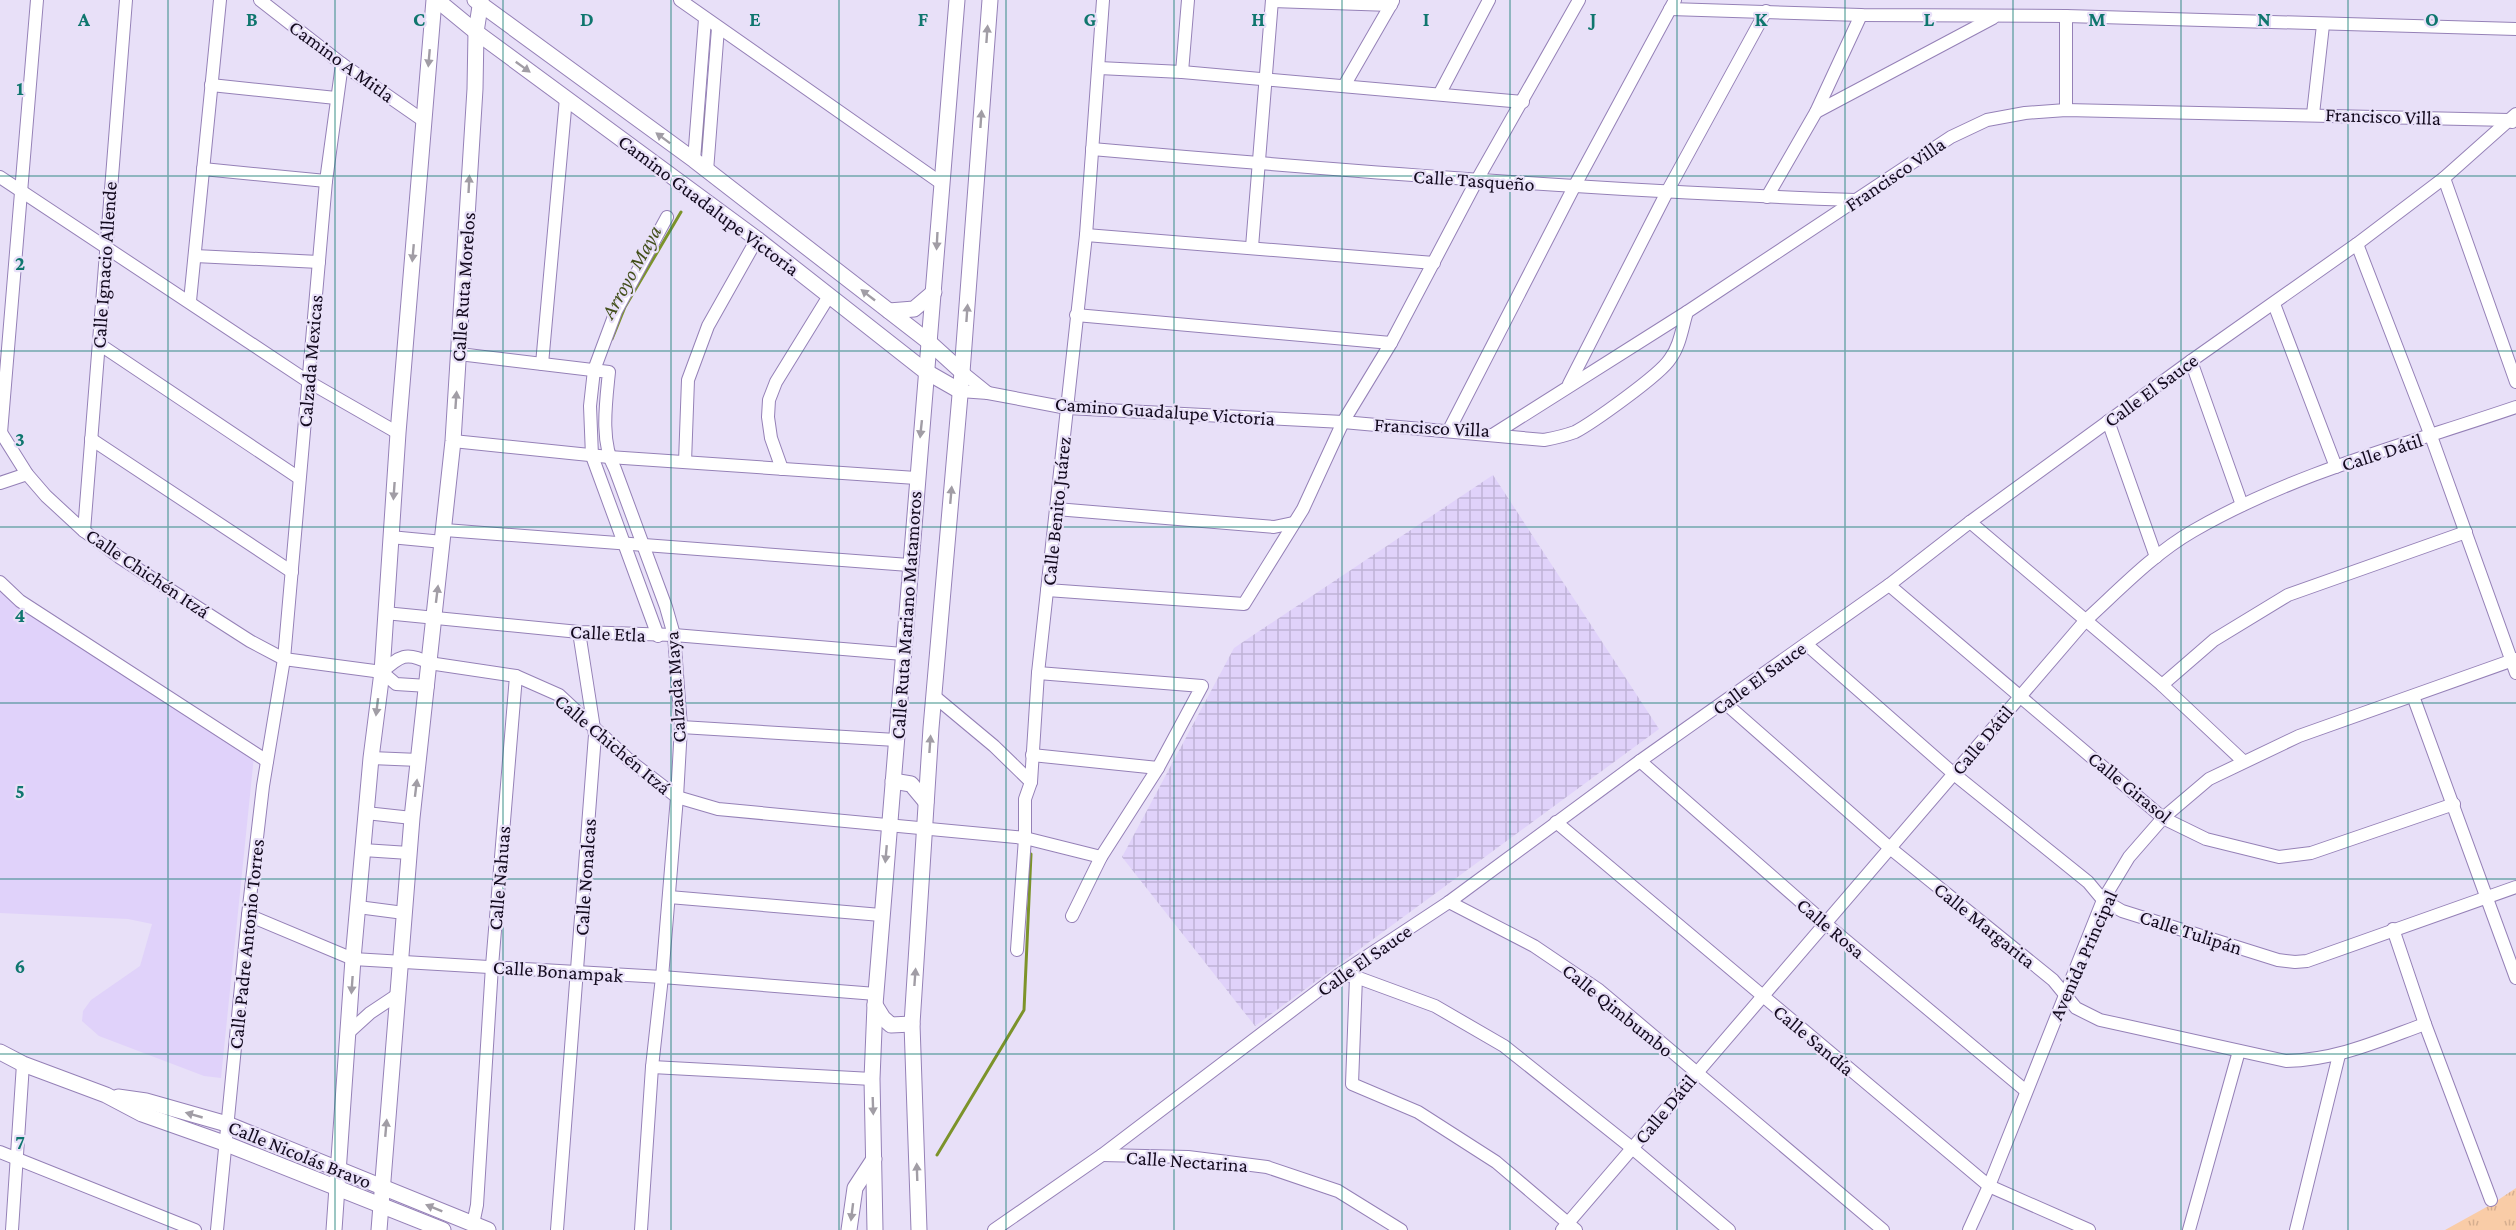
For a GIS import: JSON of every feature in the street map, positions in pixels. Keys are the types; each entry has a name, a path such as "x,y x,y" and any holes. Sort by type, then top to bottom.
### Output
{"main road":[{"name":"Camino Guadalupe Victoria","path":"435,0 757,239 925,371 960,391"},
{"path":"334,1230 353,959 381,672 398,433 435,0"},
{"name":"Calle Ruta Mariano Matamoros","path":"875,1230 872,1079 875,1000 916,478 934,292 940,183 957,0"},
{"name":"Calle Ruta Mariano Matamoros","path":"919,1230 912,1024 934,696 962,372 990,0"},
{"name":"Camino Guadalupe Victoria","path":"479,1 694,160 929,342 962,372"},
{"name":"Calle Ruta Morelos","path":"379,1230 412,818 453,441 479,1"},
{"path":"889,311 914,309 934,292"},
{"path":"893,781 911,784 926,802"},
{"path":"875,1000 883,1018 891,1025 912,1024"},
{"name":"Calle Nicolás Bravo","path":"0,1052 23,1064 106,1095 142,1114 224,1143 443,1230"},
{"name":"Calle Nicolás Bravo","path":"106,1095 146,1101 227,1124 488,1230"},
{"path":"849,1230 855,1188 874,1159"}],"street":[{"path":"1,432 37,0"},
{"name":"Calle Ignacio Allende","path":"84,531 126,0"},
{"path":"190,302 220,0"},
{"name":"Camino A Mitla","path":"260,0 342,64 424,121"},
{"path":"680,0 940,183"},
{"name":"Calle Benito Juárez","path":"1017,950 1025,838 1025,799 1031,783 1038,673 1086,235 1103,0"},
{"path":"1182,72 1188,0"},
{"path":"1440,93 1488,0"},
{"path":"1047,590 1244,604 1303,509 1343,422 1391,343 1477,180 1580,0"},
{"path":"1252,247 1272,1 1392,3 1344,86"},
{"path":"1449,430 1574,187 1672,5 1861,15 2066,16 2516,29"},
{"path":"1568,385 1667,192 1766,11"},
{"path":"1767,197 1816,112 1861,15"},
{"path":"1816,112 1996,16"},
{"path":"2066,16 2066,110"},
{"path":"694,160 705,19"},
{"path":"2313,114 2322,25"},
{"path":"707,171 718,28"},
{"name":"Calzada Mexicas","path":"284,659 326,181 342,64"},
{"path":"1099,68 1182,72 1523,102"},
{"path":"211,85 336,98"},
{"path":"543,364 566,98"},
{"name":"Francisco Villa","path":"1343,422 1494,434 1568,385 1687,312 1951,137 1987,120 2025,113 2066,110 2514,120"},
{"name":"Calle El Sauce","path":"994,1230 1102,1155 1340,974 1449,902 1640,761 1889,585 1970,522 2108,421 2357,244 2444,178 2514,120"},
{"name":"Calle Tasqueño","path":"1092,149 1574,187 1856,200"},
{"path":"203,169 326,181"},
{"path":"0,177 309,382 398,433"},
{"path":"2444,178 2516,382"},
{"name":"Calzada Maya","path":"658,636 592,456 590,414 594,370 616,311 668,217"},
{"path":"1086,235 1434,262"},
{"path":"685,462 688,380 708,326 757,239"},
{"path":"2357,244 2431,436 2514,660 2516,673"},
{"path":"195,256 319,262"},
{"path":"782,469 771,438 768,417 769,400 776,382 830,296"},
{"path":"2274,304 2336,467"},
{"path":"1494,434 1544,440 1562,437 1577,431 1658,373 1670,360 1678,345 1687,312"},
{"path":"1076,315 1391,343"},
{"path":"99,344 299,478"},
{"path":"459,354 594,370"},
{"path":"2191,361 2242,505"},
{"name":"Calzada Maya","path":"594,370 609,372 606,407 609,457 666,607 674,635 681,727 669,897 652,1067 641,1230"},
{"name":"Camino Guadalupe Victoria","path":"962,372 988,393"},
{"name":"Camino Guadalupe Victoria","path":"960,391 988,393 1067,408 1343,422"},
{"name":"Calle Dátil","path":"1569,1228 1632,1148 2085,621 2156,557 2191,532 2242,505 2336,467 2516,406"},
{"path":"2108,421 2156,557"},
{"name":"Calle Chichén Itzá","path":"1,432 27,474 46,496 84,531 167,588 284,659 381,672 398,658 407,656 429,663 516,676 559,694 630,761 677,797 718,809 1025,838 1101,857"},
{"path":"91,439 291,572"},
{"path":"453,441 592,456 916,478"},
{"path":"0,483 27,474"},
{"path":"1056,509 1274,527 1293,522"},
{"path":"1970,522 2162,685 2242,761"},
{"path":"2162,685 2214,640 2288,595 2466,532"},
{"path":"390,537 444,536 624,543 909,565"},
{"path":"0,582 20,601 267,761"},
{"name":"Calle Girasol","path":"1889,585 2163,818 2206,839 2279,857 2311,853 2454,804"},
{"name":"Calle Etla","path":"385,613 579,632 674,635 903,654"},
{"name":"Calle Nonalcas","path":"557,1230 578,973 594,729 579,632"},
{"name":"Calle Tulipán","path":"1806,644 1954,774 2088,882 2103,900 2122,911 2277,960 2295,962 2307,961 2516,887"},
{"name":"Calle Padre Antonio Torres","path":"217,1230 248,915 267,761 284,659"},
{"name":"Avenida Principal","path":"1969,1230 1989,1186 2103,900 2129,857 2163,818 2209,779 2242,761 2298,736 2514,660"},
{"path":"381,672 396,684 428,686"},
{"path":"1038,673 1202,686 1158,768 1101,857 1072,916"},
{"name":"Calle Nahuas","path":"473,1224 477,1205 492,966 516,676"},
{"path":"934,696 994,746 1031,783"},
{"path":"2413,696 2516,978"},
{"name":"Calle Margarita","path":"1725,703 1890,848 2053,980 2076,1008 2100,1020 2286,1061 2313,1060 2339,1055 2425,1024"},
{"path":"681,727 896,740"},
{"path":"1032,755 1158,768"},
{"path":"371,758 419,760"},
{"name":"Calle Rosa","path":"1640,761 1825,923 2026,1091"},
{"path":"366,813 412,818"},
{"name":"Calle Sandía","path":"1556,822 1989,1186 2089,1230"},
{"path":"363,850 409,853"},
{"path":"669,897 881,915"},
{"name":"Calle Qimbumbo","path":"1449,902 1534,946 1599,990 1883,1230"},
{"path":"358,907 404,913"},
{"name":"Calle Bonampak","path":"248,915 353,959 662,977 875,1000"},
{"path":"2393,929 2425,1024 2491,1200"},
{"path":"1340,974 1356,977 1436,1006 1504,1046 1632,1148 1729,1230"},
{"path":"1356,977 1352,1084 1418,1112 1486,1155 1569,1228"},
{"path":"348,1033 370,1013 397,995"},
{"path":"2189,1230 2239,1051"},
{"path":"2296,1230 2339,1055"},
{"path":"12,1230 23,1064"},
{"path":"652,1067 872,1079"},
{"path":"0,1152 195,1230"},
{"name":"Calle Nectarina","path":"1102,1155 1188,1157 1266,1167 1338,1191 1401,1230"}],"shaded area":[{"path":"1493,475 1659,729 1255,1026 1122,857 1234,648"},
{"path":"0,592 254,756 221,1078 204,1076 99,1036 82,1021 83,1011 91,1000 140,966 152,924 128,919 0,913"}],"green space":[{"path":"2516,1188 2516,1230 2445,1230 2492,1204"}],"waterway":[{"name":"Arroyo Maya","path":"701,151 706,110"},
{"name":"Arroyo Maya","path":"612,339 625,307 681,212"},
{"path":"937,1155 1024,1010 1031,854"}]}
